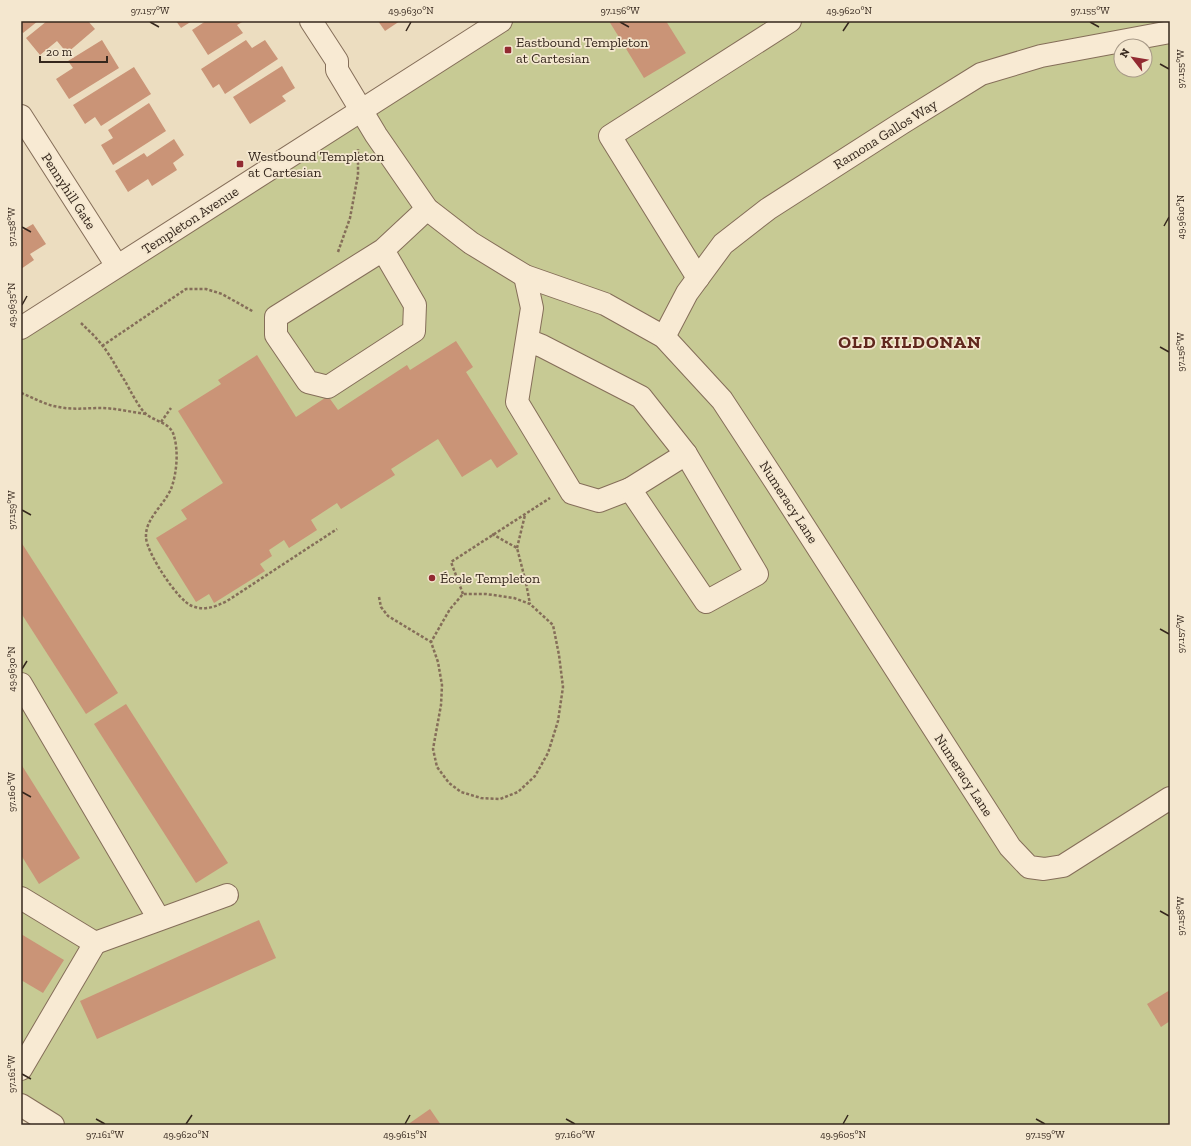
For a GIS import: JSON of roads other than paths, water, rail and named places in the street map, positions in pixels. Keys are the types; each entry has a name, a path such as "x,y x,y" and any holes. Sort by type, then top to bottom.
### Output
{"street":[{"name":"Numeracy Lane","path":"311,21 337,61 337,70 376,136 427,208 471,243 525,276 605,304 664,337 722,400 1010,847 1029,867 1044,869 1063,866 1170,798"},
{"name":"Templeton Avenue","path":"21,328 501,21"},
{"path":"698,278 610,136 790,21"},
{"name":"Ramona Gallos Way","path":"664,337 687,293 723,244 768,209 981,74 1041,56 1170,32"},
{"name":"Pennyhill Gate","path":"21,116 117,266"},
{"path":"383,250 415,305 414,331 328,387 308,382 276,335 276,317 383,250 427,208"},
{"path":"525,276 532,308 517,402 572,493 599,501 630,489 686,454"},
{"path":"527,340 542,346 642,397 686,454 757,574 706,602 630,489"},
{"path":"21,684 158,919"},
{"path":"21,1069 94,943 227,895"},
{"path":"21,898 94,943"},
{"path":"21,1105 53,1125"}],"place":[{"name":"Eastbound Templeton at Cartesian","path":"508,50"},
{"name":"Westbound Templeton at Cartesian","path":"240,164"},
{"name":"École Templeton","path":"432,578"}],"district":[{"name":"OLD KILDONAN","path":"910,342"}]}
